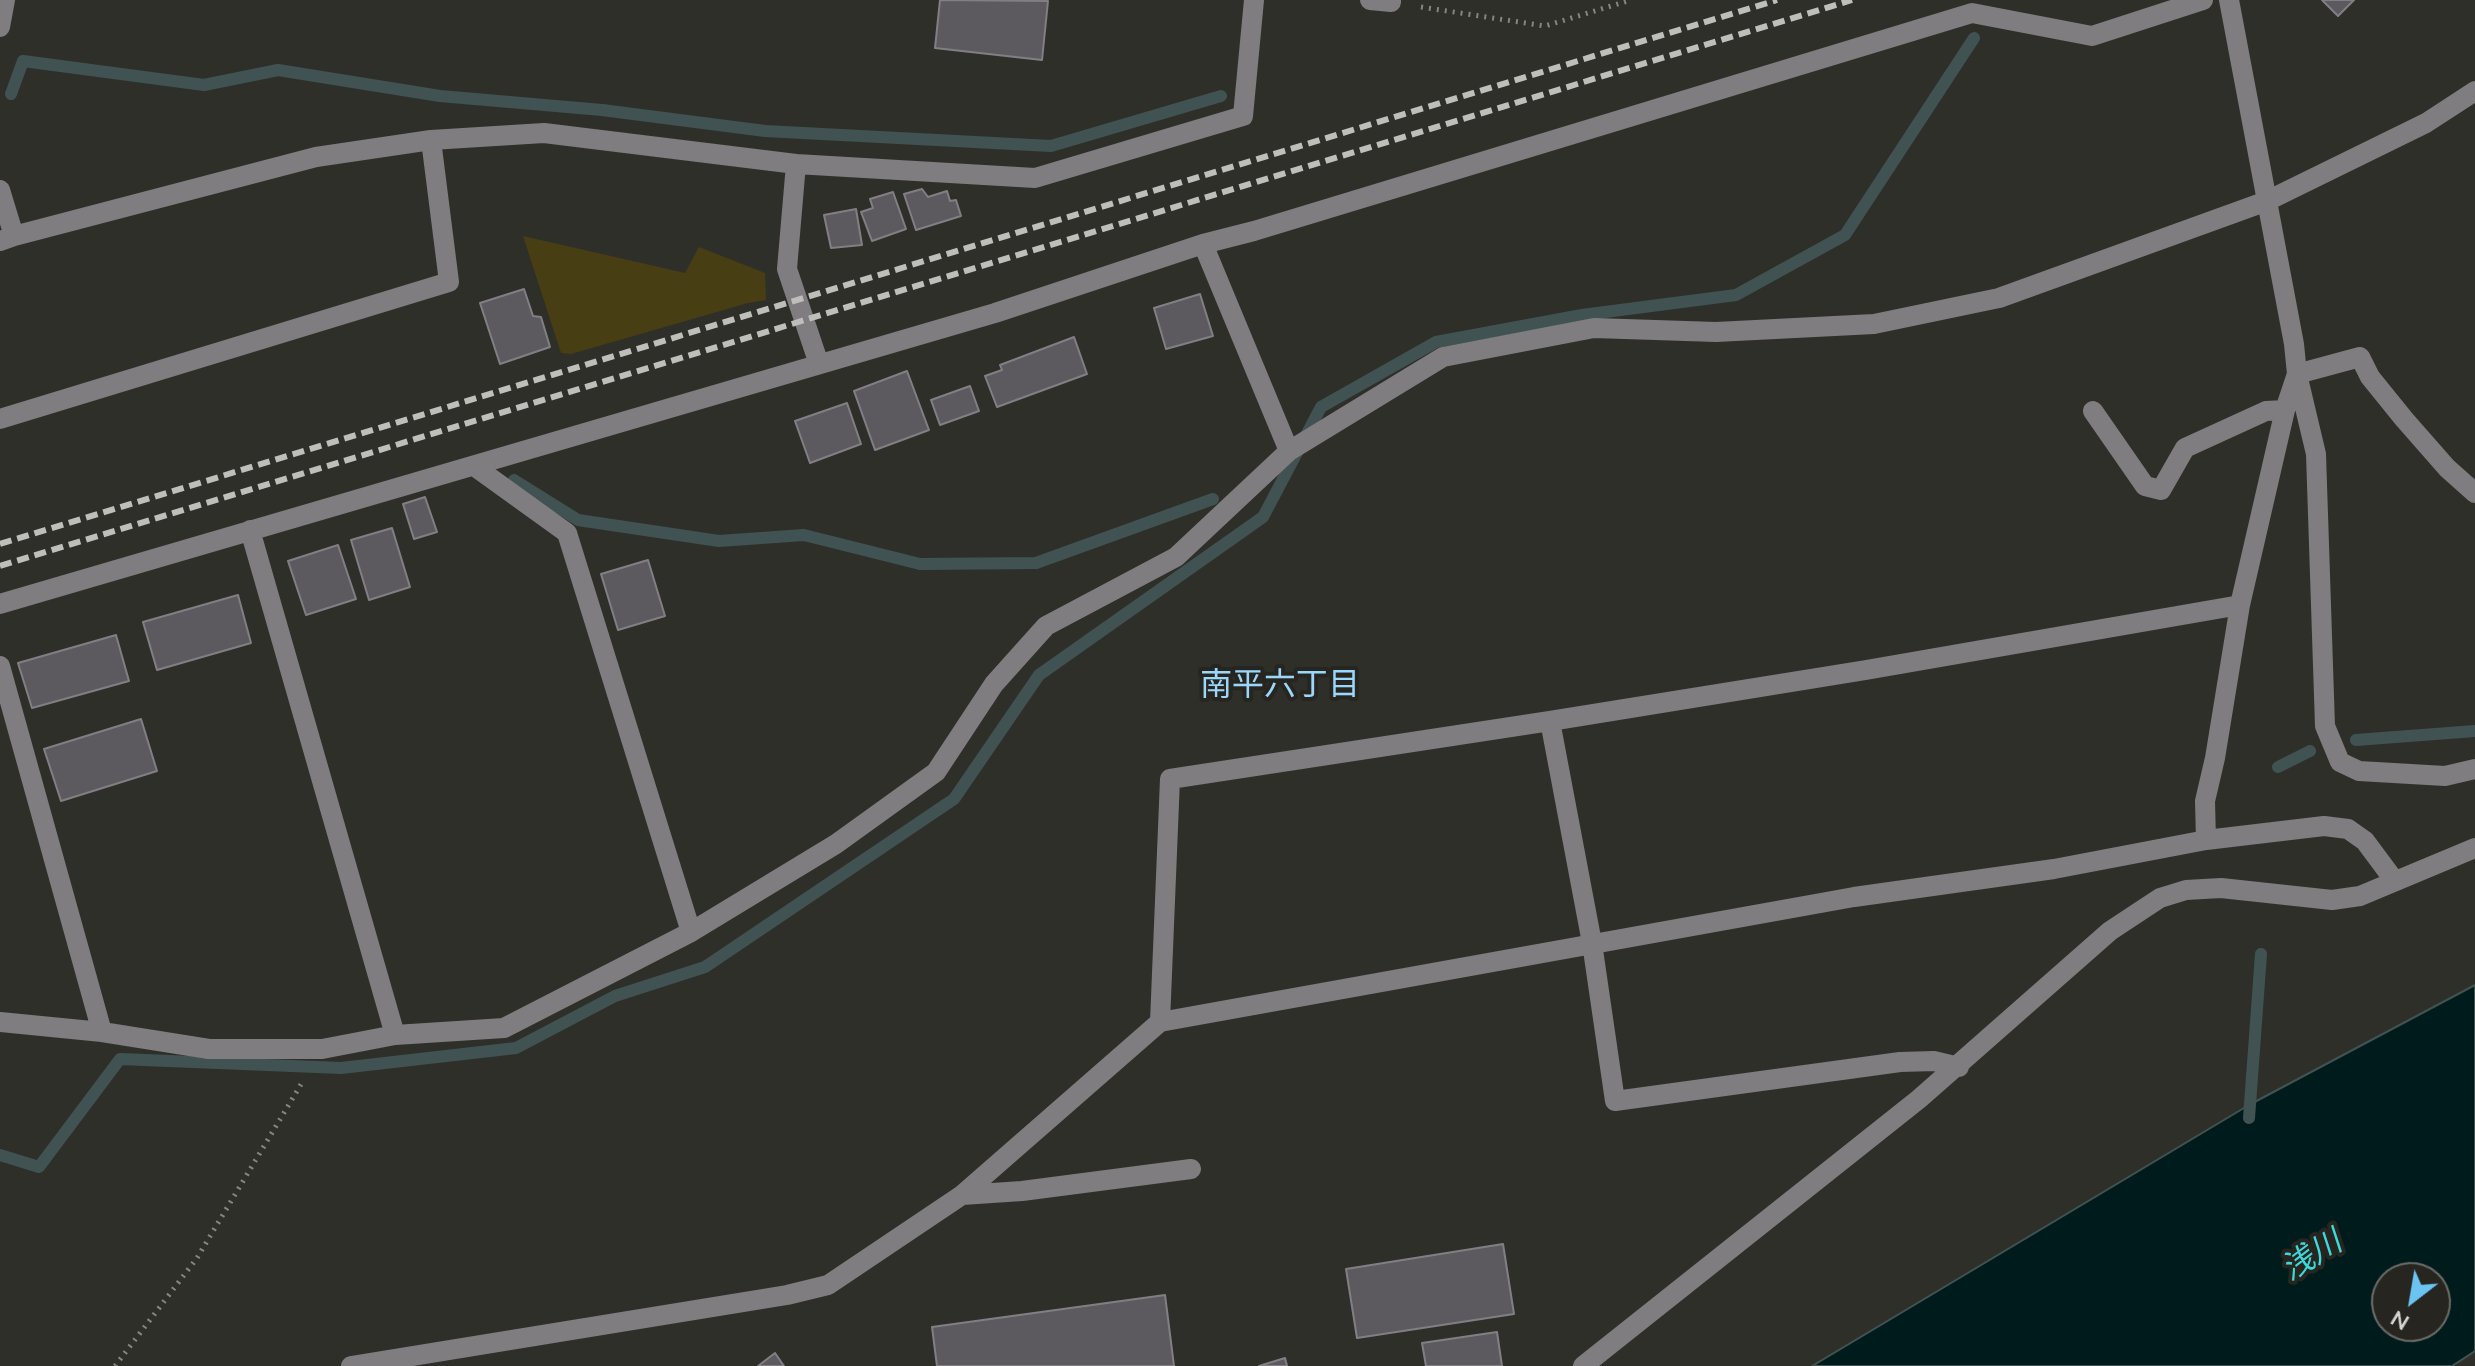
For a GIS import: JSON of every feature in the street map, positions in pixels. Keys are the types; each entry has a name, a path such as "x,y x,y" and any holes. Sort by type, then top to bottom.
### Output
{"street":[{"path":"0,27 5,0"},
{"path":"0,190 7,238 316,157 431,140 544,133 796,164 1035,178 1243,116 1254,0"},
{"path":"0,604 995,313 1203,244 1972,13 2092,36 2203,0"},
{"path":"2229,0 2294,344 2297,374 2316,454 2325,726 2340,762 2359,771 2445,776 2475,769"},
{"path":"0,1022 102,1032 209,1049 322,1049 395,1035 504,1028 691,932 836,844 936,772 994,684 1046,626 1176,557 1289,451 1443,357 1594,328 1716,332 1874,324 1999,298 2267,201 2426,123 2475,91"},
{"path":"0,419 449,282 431,140"},
{"path":"796,164 787,269 819,364"},
{"path":"1203,244 1289,451"},
{"path":"2297,374 2360,357 2370,377 2404,419 2447,468 2475,493"},
{"path":"2206,840 2205,801 2240,605 2285,410 2297,374"},
{"path":"2093,411 2145,486 2161,490 2185,448 2266,411 2285,410"},
{"path":"474,466 567,533 691,932"},
{"path":"250,530 395,1035"},
{"path":"1160,1022 1170,779 1550,721 2240,605"},
{"path":"0,666 102,1032"},
{"path":"1550,721 1592,943 1615,1101 1900,1062 1934,1061 1959,1067"},
{"path":"351,1366 787,1295 828,1285 962,1195 1160,1022 1854,897 2054,869 2206,840 2324,826 2348,829 2365,841 2394,880"},
{"path":"1583,1366 1959,1067 2110,931 2160,898 2186,890 2221,888 2332,900 2360,896 2475,848"},
{"path":"962,1195 1022,1191 1191,1169"}],"path":[{"path":"1384,1 1545,26 1631,0"},
{"path":"115,1366 197,1258 322,1049"}],"shaded area":[{"path":"523,236 685,273 699,247 765,273 766,300 571,354 561,353"}],"water":[{"name":"浅川","path":"2475,985 2475,1351 2452,1366 1812,1366 2249,1105"}],"building":[{"path":"940,0 1048,1 1042,60 935,48"},
{"path":"2322,0 2354,0 2338,16"},
{"path":"922,189 928,197 947,191 950,201 956,200 961,216 916,230 904,194"},
{"path":"893,192 906,229 872,241 861,212 873,208 870,199"},
{"path":"856,209 862,245 831,248 824,215"},
{"path":"524,289 533,316 541,317 550,347 500,364 480,303"},
{"path":"1200,294 1213,336 1166,349 1154,308"},
{"path":"1074,337 1087,374 997,407 985,376 1002,370 1000,365"},
{"path":"907,371 929,430 875,450 854,391"},
{"path":"970,386 979,411 940,425 931,400"},
{"path":"847,403 861,444 810,463 795,421"},
{"path":"425,497 437,532 414,539 403,504"},
{"path":"392,528 410,587 369,600 351,540"},
{"path":"338,545 356,599 306,615 288,561"},
{"path":"648,560 665,616 618,630 601,574"},
{"path":"238,595 251,643 157,670 143,622"},
{"path":"116,635 129,681 32,708 18,663"},
{"path":"141,719 157,771 61,801 44,749"},
{"path":"1503,1244 1514,1314 1357,1338 1346,1269"},
{"path":"1165,1295 1174,1366 937,1366 932,1327"},
{"path":"1497,1332 1502,1366 1426,1366 1422,1343"},
{"path":"775,1353 784,1366 758,1366"},
{"path":"1285,1358 1287,1366 1259,1366"}],"waterway":[{"path":"0,1155 39,1167 120,1059 341,1068 516,1048 615,996 705,967 954,799 1039,675 1263,517 1321,407 1436,342 1582,315 1736,295 1845,235 1974,38"},
{"path":"11,94 23,61 204,85 278,70 440,96 602,110 765,131 1051,146 1221,96"},
{"path":"514,480 578,520 719,541 804,535 920,564 1036,563 1213,499"},
{"path":"2356,740 2475,731"},
{"path":"2278,767 2310,751"},
{"path":"2249,1118 2261,954"}],"railway":[{"path":"0,544 1777,0"},
{"path":"0,566 1852,0"}],"district":[{"name":"南平六丁目","path":"1280,685"}]}
